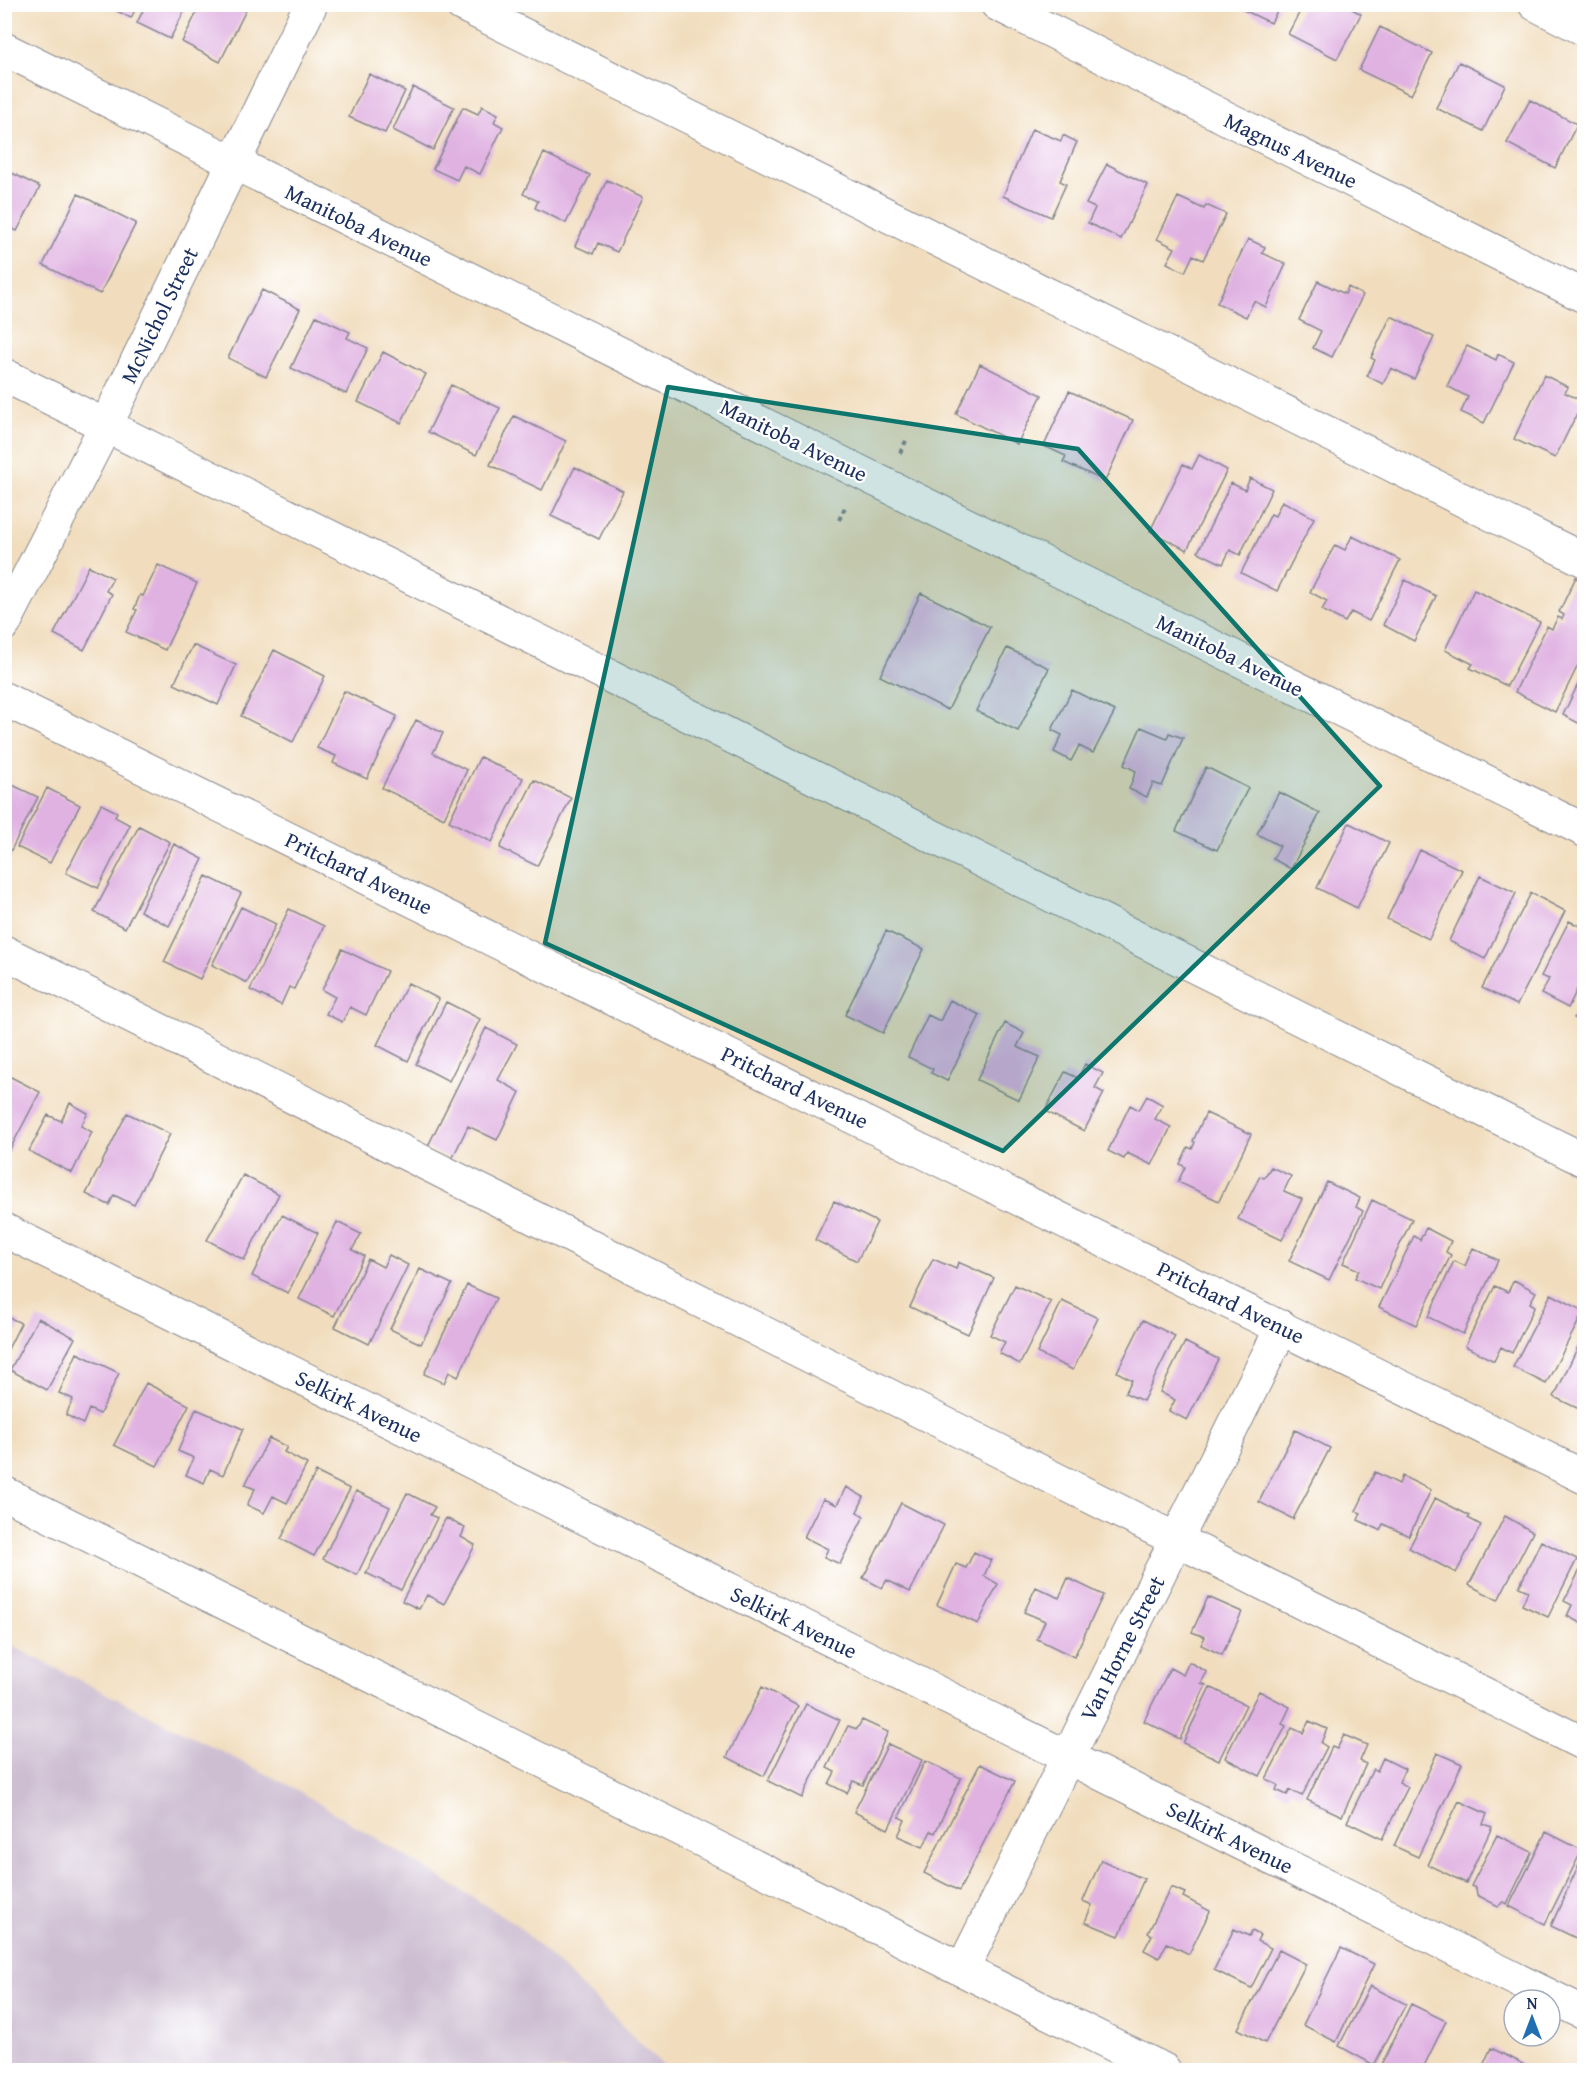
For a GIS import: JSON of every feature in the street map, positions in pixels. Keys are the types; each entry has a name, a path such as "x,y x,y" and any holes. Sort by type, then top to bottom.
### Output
{"street":[{"name":"McNichol Street","path":"4,624 106,425 232,162 311,4"},
{"path":"461,4 1584,560"},
{"name":"Magnus Avenue","path":"997,4 1584,296"},
{"path":"1535,4 1584,29"},
{"name":"Manitoba Avenue","path":"4,49 1584,830"},
{"path":"4,375 1584,1160"},
{"name":"Pritchard Avenue","path":"4,699 1584,1477"},
{"path":"4,952 1584,1744"},
{"name":"Selkirk Avenue","path":"4,1230 1584,2013"},
{"name":"Van Horne Street","path":"962,1970 1282,1327"},
{"path":"4,1493 1164,2070"}],"highlighted area":[{"path":"668,387 1078,449 1380,786 1003,1151 545,943"}],"shaded area":[{"path":"4,1642 292,1787 516,1924 668,2070 5,2070"}],"building":[{"path":"103,4 138,4 131,18"},
{"path":"146,4 188,4 170,39 137,23"},
{"path":"201,4 249,4 220,62 182,42"},
{"path":"1304,4 1343,4 1361,14 1337,59 1288,34"},
{"path":"1233,5 1280,5 1271,23"},
{"path":"1380,27 1432,53 1411,95 1359,70"},
{"path":"1459,62 1505,85 1483,131 1436,108"},
{"path":"369,74 405,91 385,133 349,117"},
{"path":"413,87 454,107 433,150 393,130"},
{"path":"1530,100 1577,124 1555,168 1507,143"},
{"path":"482,106 498,114 494,122 503,127 480,174 464,166 457,180 433,169 463,107 478,114"},
{"path":"1032,129 1061,141 1063,135 1077,142 1060,181 1066,184 1051,217 1003,196"},
{"path":"544,153 590,175 566,223 535,208 538,201 523,194"},
{"path":"1107,164 1148,185 1121,239 1088,223 1095,208 1086,204"},
{"path":"4,169 40,187 17,231 4,225"},
{"path":"607,180 643,197 617,252 598,243 593,254 575,246"},
{"path":"78,194 136,223 100,294 43,265"},
{"path":"1178,197 1204,209 1206,205 1226,214 1203,260 1193,255 1185,272 1167,263 1175,248 1157,239"},
{"path":"1248,239 1265,247 1262,253 1286,264 1266,307 1254,301 1246,317 1217,303"},
{"path":"1318,281 1345,294 1348,287 1363,295 1332,357 1313,348 1321,331 1299,320"},
{"path":"262,290 300,309 266,377 228,358"},
{"path":"316,316 350,332 347,338 368,348 346,394 291,368"},
{"path":"1391,316 1434,337 1414,379 1391,368 1383,384 1367,376 1375,360 1371,358"},
{"path":"1467,346 1496,360 1498,354 1514,362 1484,423 1461,412 1468,397 1447,386"},
{"path":"383,352 426,374 401,423 358,402"},
{"path":"980,364 1042,395 1017,444 956,414"},
{"path":"1544,375 1568,387 1565,393 1583,401 1555,458 1514,439"},
{"path":"451,385 500,408 476,455 428,432"},
{"path":"1069,391 1133,420 1105,481 1063,462 1066,456 1044,446"},
{"path":"514,416 566,441 542,490 490,465"},
{"path":"1199,455 1227,470 1187,550 1150,531 1183,464 1192,469"},
{"path":"575,467 623,491 599,539 551,516"},
{"path":"1250,478 1272,489 1240,555 1230,550 1223,564 1198,552 1231,483 1245,490"},
{"path":"1282,501 1314,518 1277,591 1241,573 1271,514 1275,516"},
{"path":"1352,536 1400,560 1369,621 1351,612 1345,622 1322,610 1327,601 1310,592 1335,545 1345,550"},
{"path":"158,565 197,583 165,650 126,632 137,610 134,609 140,595 143,596"},
{"path":"89,566 113,578 106,591 112,594 84,650 54,634"},
{"path":"1576,577 1584,581 1584,653 1555,712 1515,692 1547,626 1552,629 1558,617 1562,619 1564,615 1559,612"},
{"path":"1405,580 1436,596 1414,641 1383,625"},
{"path":"1474,590 1540,622 1507,686 1470,668 1473,664 1445,650"},
{"path":"921,593 990,627 948,710 880,676"},
{"path":"193,645 236,665 218,705 174,684"},
{"path":"1007,648 1049,668 1018,731 976,711"},
{"path":"274,650 325,676 293,742 241,716"},
{"path":"1584,672 1584,726 1563,715"},
{"path":"1072,690 1115,711 1093,753 1079,746 1071,761 1054,752 1062,735 1052,730"},
{"path":"344,691 397,716 367,779 333,763 336,756 317,748"},
{"path":"416,720 443,733 433,753 467,770 444,818 382,788"},
{"path":"1141,727 1167,738 1169,733 1183,738 1162,786 1153,783 1147,797 1129,789 1136,771 1124,765"},
{"path":"480,757 523,778 492,842 449,821"},
{"path":"1206,767 1248,788 1217,850 1176,831"},
{"path":"534,780 571,798 537,866 500,848"},
{"path":"4,781 38,797 4,864"},
{"path":"47,788 80,805 50,863 17,847"},
{"path":"1279,792 1320,813 1291,869 1273,859 1280,846 1257,834"},
{"path":"101,804 117,812 115,817 130,825 98,888 66,873"},
{"path":"1349,823 1389,843 1357,908 1317,888"},
{"path":"139,826 170,842 125,928 94,912"},
{"path":"174,844 203,859 169,926 140,911"},
{"path":"1420,850 1462,870 1429,939 1387,919"},
{"path":"206,876 241,893 200,979 164,962"},
{"path":"1480,876 1516,893 1485,959 1449,941"},
{"path":"1531,893 1565,911 1517,1005 1482,988"},
{"path":"241,907 276,924 247,983 212,965"},
{"path":"289,909 324,926 294,989 289,987 281,1005 250,990"},
{"path":"1569,921 1584,928 1584,975 1568,1008 1541,994 1549,979 1541,976"},
{"path":"886,931 924,949 883,1033 845,1015"},
{"path":"342,949 387,971 366,1015 350,1007 342,1022 326,1014 335,997 322,990"},
{"path":"408,983 439,999 408,1061 377,1045"},
{"path":"1584,996 1584,1023 1574,1018"},
{"path":"950,1000 980,1015 947,1081 931,1073 933,1069 908,1057 928,1015 940,1021"},
{"path":"446,1002 480,1019 449,1081 416,1064"},
{"path":"1005,1023 1024,1033 1017,1047 1040,1057 1019,1100 977,1080"},
{"path":"486,1028 517,1044 498,1080 520,1092 497,1140 468,1126 452,1159 427,1148"},
{"path":"1085,1064 1103,1073 1095,1088 1104,1093 1084,1131 1045,1111 1065,1072 1078,1078"},
{"path":"9,1076 40,1092 8,1153 4,1151 4,1085"},
{"path":"1147,1096 1163,1105 1155,1119 1171,1127 1152,1165 1127,1153 1124,1159 1108,1151 1130,1105 1139,1110"},
{"path":"70,1103 88,1113 81,1126 92,1132 72,1173 29,1151 48,1115 61,1121"},
{"path":"127,1113 170,1134 134,1205 114,1195 109,1205 86,1194"},
{"path":"1206,1113 1251,1134 1219,1201 1178,1182 1185,1167 1180,1164 1188,1147 1192,1149 1195,1142 1193,1141"},
{"path":"1271,1167 1291,1176 1284,1191 1302,1199 1282,1240 1238,1219 1260,1176 1264,1178"},
{"path":"243,1175 279,1194 244,1260 207,1240"},
{"path":"1327,1182 1360,1198 1356,1207 1363,1211 1329,1280 1289,1261"},
{"path":"1372,1200 1412,1219 1379,1289 1355,1278 1359,1270 1343,1263"},
{"path":"834,1201 877,1222 857,1261 815,1240"},
{"path":"282,1215 318,1233 288,1293 252,1276"},
{"path":"337,1222 361,1234 352,1250 364,1256 334,1316 299,1299"},
{"path":"1426,1228 1451,1241 1446,1252 1451,1255 1416,1325 1379,1307 1414,1236 1420,1240"},
{"path":"1473,1248 1498,1260 1463,1334 1428,1317 1454,1261 1465,1266"},
{"path":"389,1255 408,1265 369,1344 335,1327 368,1259 383,1267"},
{"path":"933,1259 956,1269 958,1262 994,1278 968,1334 910,1307"},
{"path":"420,1269 452,1284 421,1344 390,1329"},
{"path":"1514,1280 1536,1292 1530,1303 1535,1306 1512,1353 1501,1347 1494,1361 1465,1346 1495,1286 1508,1292"},
{"path":"467,1285 496,1298 458,1377 449,1372 444,1383 424,1374"},
{"path":"1015,1285 1051,1302 1020,1364 999,1353 1005,1342 990,1335"},
{"path":"1551,1294 1584,1311 1546,1384 1513,1367"},
{"path":"1062,1301 1098,1318 1073,1370 1037,1353"},
{"path":"4,1315 21,1323 4,1357"},
{"path":"38,1318 75,1338 47,1390 10,1370"},
{"path":"1143,1320 1175,1336 1143,1401 1125,1393 1132,1380 1117,1372"},
{"path":"1584,1334 1584,1404 1582,1403 1579,1409 1554,1397"},
{"path":"1185,1342 1218,1359 1187,1420 1169,1411 1175,1400 1160,1392"},
{"path":"77,1353 119,1373 100,1414 89,1409 83,1424 66,1415 73,1399 59,1393"},
{"path":"146,1383 189,1405 157,1466 114,1445"},
{"path":"196,1409 243,1429 223,1475 210,1469 204,1483 186,1475 194,1458 178,1451"},
{"path":"1295,1430 1330,1448 1293,1519 1259,1502"},
{"path":"269,1438 287,1447 284,1452 307,1464 287,1503 273,1496 264,1513 247,1505 255,1489 245,1485"},
{"path":"316,1472 350,1489 314,1556 281,1539"},
{"path":"1375,1472 1399,1484 1402,1476 1431,1490 1409,1536 1383,1524 1380,1530 1358,1520 1361,1513 1356,1511"},
{"path":"846,1487 864,1497 857,1512 864,1516 840,1564 824,1557 828,1549 804,1537 823,1499 837,1505"},
{"path":"356,1491 390,1507 357,1575 323,1559"},
{"path":"407,1493 435,1507 430,1515 437,1518 401,1590 366,1573"},
{"path":"1435,1498 1470,1516 1468,1518 1481,1525 1456,1573 1409,1548"},
{"path":"901,1503 944,1525 910,1592 887,1580 882,1588 863,1578"},
{"path":"1505,1516 1533,1532 1498,1600 1469,1585"},
{"path":"446,1518 465,1528 461,1537 475,1545 444,1604 427,1595 419,1609 402,1601"},
{"path":"1541,1541 1577,1559 1548,1617 1522,1605 1528,1591 1519,1587"},
{"path":"974,1552 991,1560 984,1576 998,1584 978,1624 937,1605 956,1564 966,1568"},
{"path":"1584,1562 1584,1625 1567,1616 1572,1605 1564,1601"},
{"path":"1068,1578 1103,1595 1074,1657 1037,1639 1045,1621 1024,1612 1036,1587 1059,1598"},
{"path":"1208,1597 1242,1612 1222,1655 1201,1645 1205,1637 1192,1632"},
{"path":"1189,1662 1207,1672 1201,1683 1206,1685 1180,1739 1144,1721 1170,1668 1183,1675"},
{"path":"762,1687 798,1706 764,1776 727,1757"},
{"path":"1210,1687 1246,1705 1219,1760 1183,1743"},
{"path":"1259,1691 1290,1707 1282,1724 1286,1726 1260,1776 1225,1758"},
{"path":"806,1704 840,1720 802,1798 768,1781"},
{"path":"862,1720 888,1732 863,1785 853,1781 847,1793 829,1784 835,1772 827,1768 848,1726 857,1729"},
{"path":"1309,1721 1327,1729 1321,1743 1327,1747 1302,1796 1290,1790 1287,1795 1276,1790 1278,1785 1266,1779 1292,1728 1303,1733"},
{"path":"1344,1735 1367,1745 1360,1761 1366,1764 1342,1816 1307,1800 1332,1747 1337,1749"},
{"path":"888,1744 922,1760 888,1829 854,1812"},
{"path":"1437,1753 1462,1764 1418,1857 1394,1846"},
{"path":"1383,1758 1405,1769 1399,1782 1408,1787 1382,1839 1347,1822 1373,1769 1377,1771"},
{"path":"925,1761 961,1778 935,1833 931,1831 923,1847 898,1836 905,1820 899,1817"},
{"path":"980,1764 1015,1781 959,1891 924,1873"},
{"path":"1459,1801 1487,1814 1483,1824 1492,1827 1466,1883 1428,1865"},
{"path":"1546,1832 1582,1850 1545,1924 1509,1906"},
{"path":"1497,1835 1532,1852 1507,1904 1504,1902 1498,1906 1477,1895 1476,1888 1471,1886"},
{"path":"1584,1853 1584,1942 1551,1926"},
{"path":"1101,1860 1144,1879 1119,1936 1085,1922 1092,1905 1083,1901"},
{"path":"1171,1887 1185,1893 1183,1897 1210,1911 1189,1954 1167,1943 1159,1958 1144,1950 1152,1935 1148,1933"},
{"path":"1234,1929 1249,1936 1252,1931 1260,1935 1257,1941 1271,1948 1251,1988 1214,1970"},
{"path":"1341,1948 1374,1964 1336,2042 1303,2025"},
{"path":"1279,1950 1306,1964 1265,2043 1238,2029"},
{"path":"1370,1986 1406,2004 1374,2065 1339,2046"},
{"path":"1411,2004 1446,2021 1422,2070 1379,2070"},
{"path":"1491,2048 1526,2065 1523,2070 1481,2070"}]}
